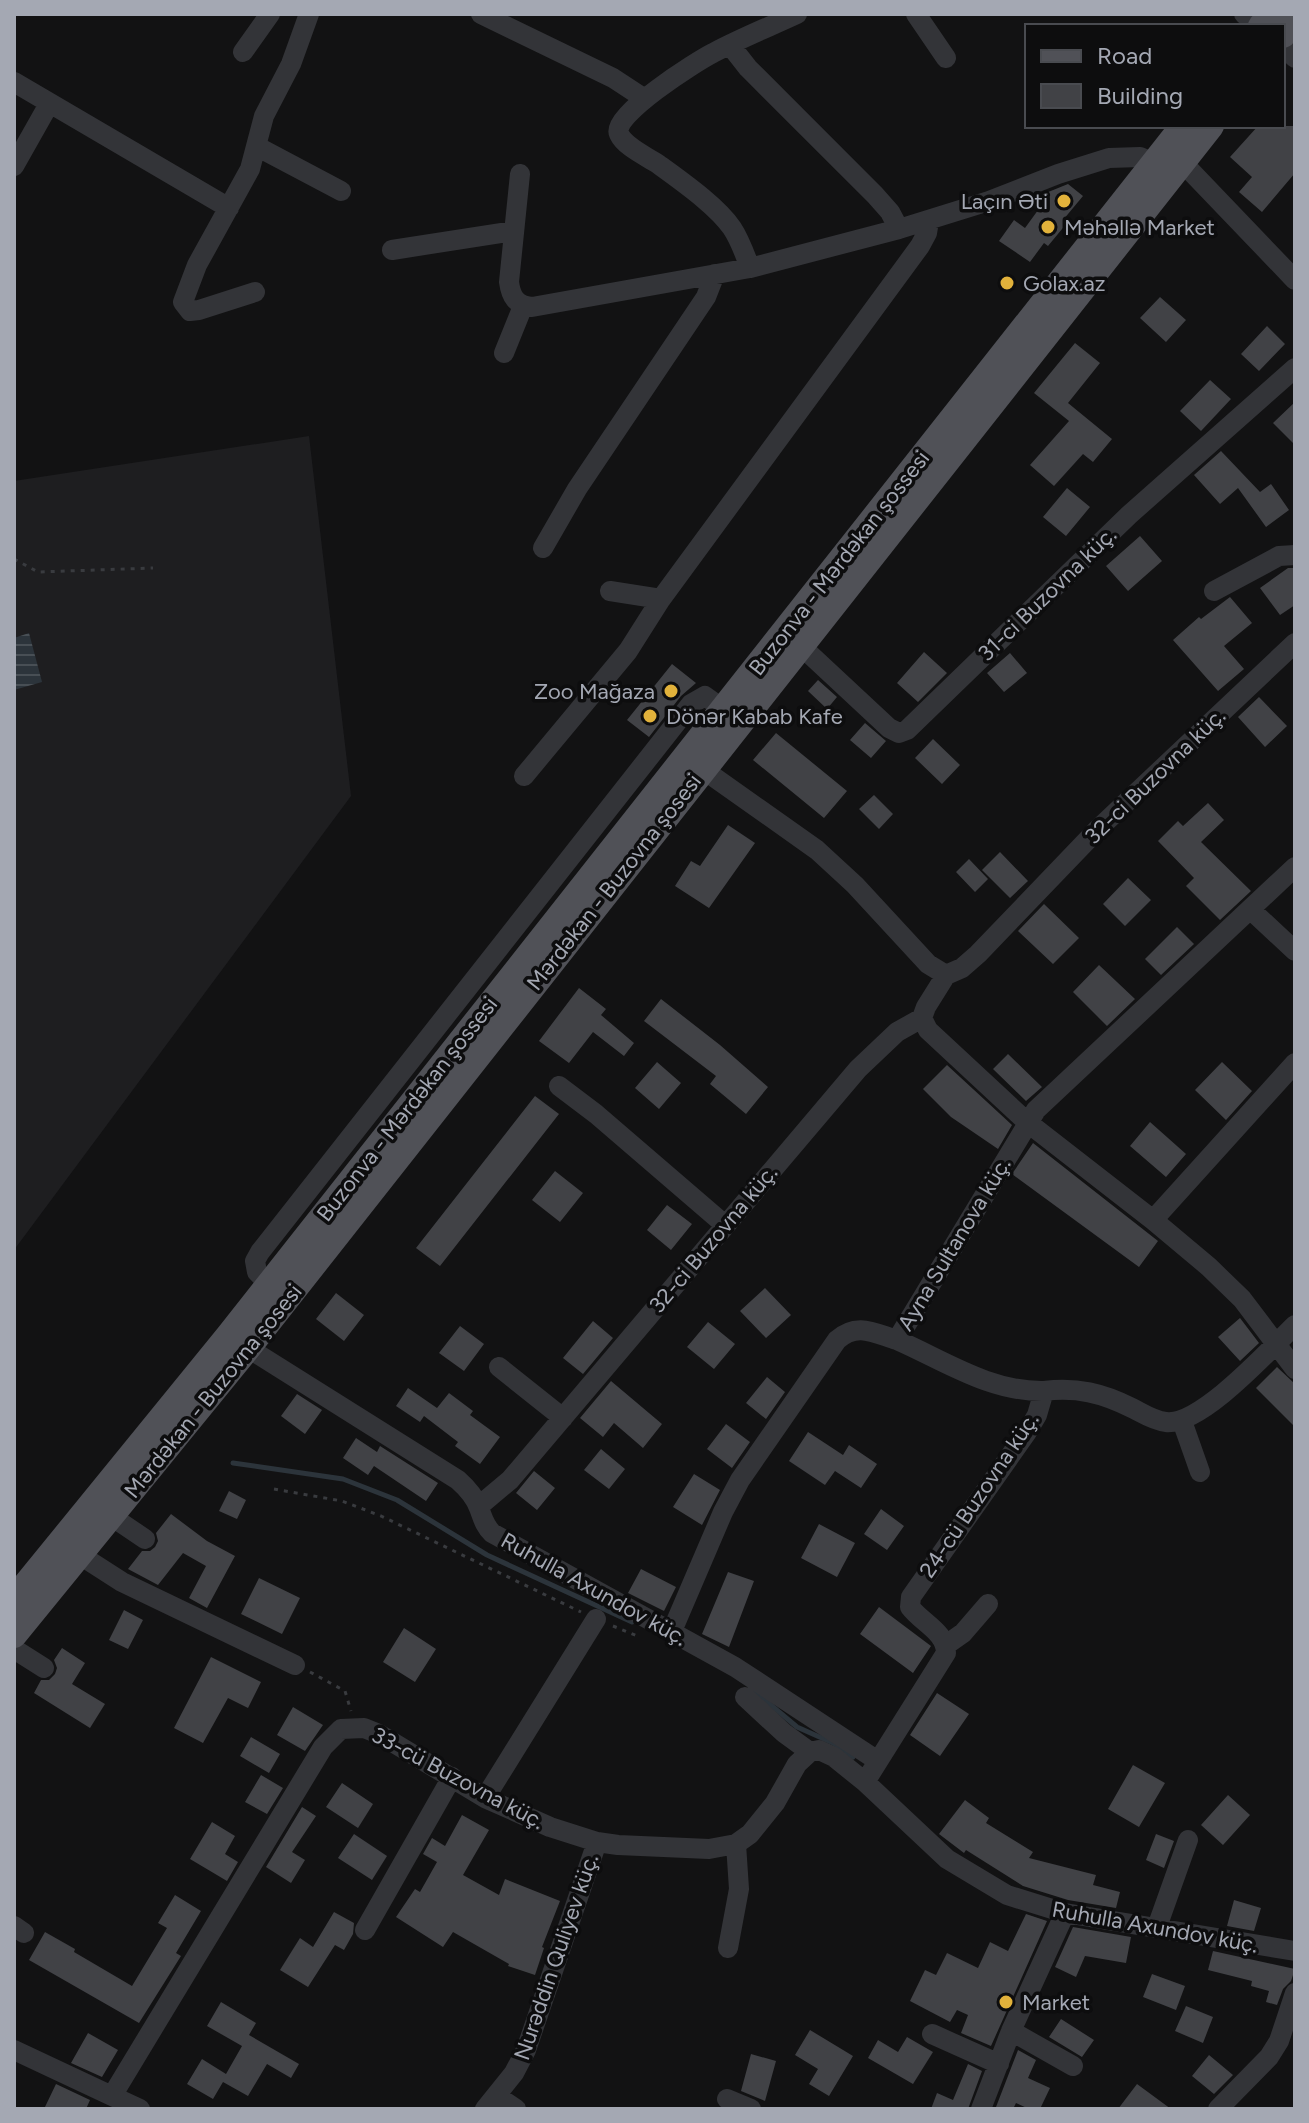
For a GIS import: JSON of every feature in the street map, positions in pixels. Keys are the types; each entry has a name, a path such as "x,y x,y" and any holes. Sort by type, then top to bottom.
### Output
{"main road":[{"name":"Buzonva - Mərdəkan şossesi","path":"14,1599 269,1284 1181,128"},
{"name":"Mərdəkan - Buzovna şosesi","path":"14,1635 248,1348 1209,128"}],"street":[{"path":"243,52 270,14"},
{"path":"255,292 199,310 190,311 183,302 197,265 250,169 264,116 291,64 309,14"},
{"path":"481,14 613,78 645,99"},
{"path":"750,268 739,241 721,216 626,143 618,127 623,118 645,99 701,60 797,14"},
{"path":"916,14 946,58"},
{"path":"730,45 748,68 875,195 890,212 899,229"},
{"path":"14,82 229,208"},
{"path":"14,166 49,104"},
{"path":"258,147 341,191"},
{"path":"520,174 509,282 511,294 523,306 545,307 750,268 899,229 1109,158 1140,157 1154,163"},
{"path":"1182,162 1295,280"},
{"path":"524,776 628,651 661,599 920,246 929,221"},
{"path":"392,250 514,231"},
{"path":"543,548 577,489 706,297 715,274"},
{"path":"504,353 523,306"},
{"name":"31-ci Buzovna küç.","path":"801,646 889,728 899,733 907,730 1129,515 1295,368"},
{"path":"1214,591 1279,556 1295,555"},
{"path":"610,591 661,599"},
{"name":"32-ci Buzovna küç.","path":"479,1506 510,1480 858,1069 897,1032 922,1018 946,975 962,968 978,954 1097,830 1295,643"},
{"path":"269,1284 257,1272 255,1261 691,704 705,696 723,709"},
{"path":"704,770 817,850 855,885 928,964 946,975"},
{"name":"Ayna Sultanova küç.","path":"672,1631 740,1480 837,1340 847,1331 859,1329 897,1340 1027,1122 1051,1094 1295,867"},
{"path":"1251,910 1295,951"},
{"path":"922,1018 928,1030 1027,1122 1153,1220 1242,1299 1295,1369"},
{"path":"437,1028 459,1044"},
{"path":"1153,1220 1295,1063"},
{"path":"559,1086 725,1225"},
{"path":"319,1177 341,1193"},
{"path":"1200,1472 1182,1421 1210,1404 1295,1325"},
{"path":"897,1340 992,1384 1024,1391 1044,1391"},
{"name":"Ruhulla Axundov küç.","path":"248,1348 458,1480 479,1506 485,1526 492,1533 735,1667 878,1761"},
{"path":"499,1367 563,1418"},
{"name":"24-cü Buzovna küç.","path":"946,1645 941,1636 915,1614 910,1607 911,1597 1027,1432 1037,1415 1044,1391 1067,1388 1094,1392 1152,1418 1166,1422 1182,1421"},
{"path":"111,1516 145,1539"},
{"path":"80,1555 122,1582 295,1665"},
{"path":"728,1948 739,1889 736,1844 757,1828 797,1764 810,1752 827,1752 865,1782 942,1663 946,1645 963,1633 988,1604"},
{"path":"485,1798 596,1619"},
{"path":"14,1649 44,1668"},
{"path":"745,1697 810,1752"},
{"name":"33-cü Buzovna küç.","path":"112,2096 323,1747 341,1729 352,1727 379,1734 485,1798 539,1823 597,1842 656,1849 709,1849 736,1844"},
{"path":"365,1930 452,1777"},
{"name":"Ruhulla Axundov küç.","path":"865,1782 965,1872 1007,1895 1065,1913 1295,1951"},
{"path":"1157,1927 1188,1840"},
{"name":"Nurəddin Quliyev küç.","path":"491,2103 514,2073 526,2050 597,1842"},
{"path":"981,2109 1011,2031 1065,1913"},
{"path":"1218,2109 1269,2057 1283,2031 1295,1993"},
{"path":"1011,2031 1073,2066"},
{"path":"932,2034 999,2064"},
{"path":"14,2050 140,2109"},
{"path":"727,2099 751,2109"},
{"path":"491,2103 516,2109"}],"path":[{"path":"14,559 38,572 153,568"},
{"path":"274,1489 342,1501 381,1516 639,1637"},
{"path":"295,1665 345,1691 350,1702 352,1727"}],"shaded area":[{"path":"309,436 351,796 14,1250 14,481"},
{"path":"29,633 42,682 14,690 14,638"}],"building":[{"path":"1295,126 1295,173 1262,212 1239,192 1252,177 1230,157 1256,128"},
{"path":"1068,184 1083,196 1063,220 1067,223 1048,246 1044,243 1030,262 999,241 1014,220 1025,228 1041,206 1031,199"},
{"path":"1160,297 1186,320 1166,342 1140,318"},
{"path":"1267,326 1285,344 1259,371 1241,354"},
{"path":"1075,343 1100,363 1068,403 1112,439 1093,462 1083,454 1054,486 1030,465 1069,421 1034,393"},
{"path":"1210,380 1231,399 1201,431 1180,411"},
{"path":"1295,402 1295,445 1273,423"},
{"path":"1221,451 1260,492 1271,484 1289,510 1266,527 1238,488 1220,504 1194,475"},
{"path":"1067,488 1090,507 1066,536 1043,517"},
{"path":"1140,536 1162,561 1128,591 1106,566"},
{"path":"1288,568 1295,568 1295,605 1280,615 1260,588"},
{"path":"1230,597 1252,623 1224,646 1244,669 1218,691 1173,640 1199,617 1201,619"},
{"path":"924,652 947,673 918,702 897,683"},
{"path":"1010,653 1027,673 1004,692 987,673"},
{"path":"672,664 696,683 681,696 649,737 627,720"},
{"path":"818,680 837,697 827,709 808,691"},
{"path":"1259,697 1287,726 1265,747 1238,717"},
{"path":"865,723 886,741 871,758 850,740"},
{"path":"776,733 847,791 824,818 753,760"},
{"path":"933,739 960,765 942,784 915,758"},
{"path":"874,795 893,814 879,829 859,809"},
{"path":"1208,803 1224,820 1201,842 1251,891 1220,920 1186,886 1194,878 1158,841 1178,821 1183,826"},
{"path":"728,825 755,843 709,908 675,886 691,861 700,866"},
{"path":"1000,852 1028,881 1010,898 982,870"},
{"path":"969,859 988,879 975,892 956,872"},
{"path":"1128,878 1151,900 1125,926 1103,904"},
{"path":"1044,904 1079,938 1053,964 1018,931"},
{"path":"1177,927 1194,944 1161,975 1145,959"},
{"path":"1099,965 1135,999 1107,1026 1073,992"},
{"path":"579,988 606,1009 601,1015 634,1043 624,1056 593,1032 569,1063 539,1041"},
{"path":"661,999 768,1087 746,1114 710,1084 716,1076 644,1021"},
{"path":"1008,1054 1042,1087 1026,1101 993,1069"},
{"path":"657,1062 681,1083 659,1109 635,1088"},
{"path":"1222,1062 1252,1091 1226,1120 1195,1090"},
{"path":"947,1065 1012,1125 998,1149 951,1117 923,1089"},
{"path":"535,1096 559,1114 440,1266 416,1248"},
{"path":"1150,1122 1186,1154 1166,1177 1130,1146"},
{"path":"1033,1143 1158,1241 1139,1267 1012,1174"},
{"path":"555,1171 583,1193 560,1222 532,1200"},
{"path":"667,1205 692,1224 671,1250 647,1230"},
{"path":"765,1288 791,1315 766,1338 740,1311"},
{"path":"336,1293 364,1315 344,1341 316,1319"},
{"path":"1240,1318 1259,1343 1240,1361 1218,1337"},
{"path":"593,1321 613,1338 583,1374 563,1358"},
{"path":"708,1322 735,1344 714,1369 687,1347"},
{"path":"460,1326 484,1344 464,1371 439,1353"},
{"path":"1277,1367 1295,1384 1295,1427 1256,1388"},
{"path":"767,1377 785,1392 766,1419 746,1403"},
{"path":"611,1381 662,1424 643,1448 614,1423 603,1437 580,1418"},
{"path":"408,1388 437,1408 449,1393 473,1411 470,1415 500,1437 480,1464 455,1446 458,1442 424,1416 420,1422 396,1406"},
{"path":"297,1394 322,1410 305,1434 281,1416"},
{"path":"726,1424 750,1442 732,1468 707,1449"},
{"path":"808,1432 843,1455 849,1445 877,1464 861,1488 835,1471 825,1485 789,1461"},
{"path":"356,1438 377,1452 380,1446 438,1483 426,1501 374,1466 368,1475 343,1458"},
{"path":"601,1449 625,1469 609,1489 584,1470"},
{"path":"534,1471 555,1488 537,1510 516,1493"},
{"path":"694,1474 720,1490 702,1525 673,1507"},
{"path":"229,1491 246,1500 237,1519 219,1511"},
{"path":"881,1509 904,1526 887,1550 864,1534"},
{"path":"171,1514 207,1541 235,1556 207,1608 189,1598 206,1566 183,1553 158,1585 128,1569 142,1551 155,1547 158,1541 156,1533"},
{"path":"819,1524 855,1543 837,1577 801,1558"},
{"path":"641,1569 676,1587 664,1611 628,1593"},
{"path":"728,1572 754,1581 729,1647 702,1634"},
{"path":"259,1578 300,1598 282,1634 241,1614"},
{"path":"879,1607 931,1646 913,1673 860,1634"},
{"path":"124,1610 143,1620 128,1649 109,1640"},
{"path":"404,1628 436,1649 415,1682 383,1662"},
{"path":"62,1648 85,1663 72,1684 105,1704 90,1728 34,1693 41,1680 49,1680 55,1674 57,1668 54,1660"},
{"path":"211,1657 261,1682 248,1708 228,1698 203,1743 174,1728"},
{"path":"937,1693 969,1714 940,1756 910,1735"},
{"path":"293,1707 323,1725 305,1751 277,1735"},
{"path":"251,1737 280,1754 269,1773 240,1756"},
{"path":"1133,1765 1165,1783 1139,1827 1108,1809"},
{"path":"261,1775 283,1788 267,1814 245,1802"},
{"path":"342,1783 373,1804 358,1828 326,1807"},
{"path":"1228,1795 1250,1815 1223,1845 1201,1825"},
{"path":"965,1800 989,1818 986,1823 1033,1852 1029,1858 1096,1875 1093,1885 1120,1892 1116,1908 1068,1900 1023,1886 966,1850 964,1853 939,1834"},
{"path":"302,1807 316,1816 292,1852 305,1860 291,1883 266,1867"},
{"path":"462,1815 489,1830 463,1875 499,1895 505,1879 560,1901 535,1975 508,1966 453,1932 443,1947 396,1917 415,1889 420,1892 437,1862 423,1854 432,1838 445,1846"},
{"path":"212,1822 235,1836 225,1854 238,1862 227,1881 190,1859"},
{"path":"354,1834 387,1856 372,1880 338,1858"},
{"path":"1156,1834 1174,1841 1164,1868 1146,1860"},
{"path":"175,1895 201,1911 176,1953 181,1956 139,2023 29,1960 45,1932 132,1986 167,1928 158,1923"},
{"path":"1234,1900 1261,1908 1254,1931 1227,1926"},
{"path":"334,1912 354,1923 353,1934 344,1950 335,1945 308,1987 280,1970 300,1938 313,1947"},
{"path":"1026,1914 1047,1921 991,2046 961,2033 968,2015 957,2010 950,2022 910,2001 925,1970 936,1975 947,1953 978,1968 990,1942 1008,1951"},
{"path":"1073,1927 1131,1937 1126,1963 1085,1956 1076,1977 1055,1967"},
{"path":"1213,1951 1295,1969 1277,2005 1266,2002 1269,1991 1251,1986 1252,1981 1208,1970"},
{"path":"1152,1974 1185,1986 1176,2010 1143,1997"},
{"path":"221,2002 256,2023 249,2035 299,2064 291,2078 267,2064 248,2096 223,2082 213,2099 187,2084 202,2059 226,2074 242,2046 207,2026"},
{"path":"1186,2006 1213,2017 1203,2043 1175,2031"},
{"path":"1061,2019 1094,2040 1082,2057 1049,2037"},
{"path":"810,2030 853,2056 829,2096 809,2084 818,2069 795,2055"},
{"path":"88,2033 118,2050 102,2077 71,2063"},
{"path":"907,2037 933,2052 913,2084 868,2058 878,2040 898,2052"},
{"path":"1018,2050 1036,2060 1028,2078 1050,2088 1040,2109 1029,2109 1016,2103 1013,2109 996,2107"},
{"path":"751,2054 776,2061 765,2101 741,2091"},
{"path":"1209,2055 1233,2075 1214,2094 1192,2076"},
{"path":"968,2064 982,2071 968,2109 931,2109 937,2093 953,2100"},
{"path":"56,2084 90,2100 86,2109 44,2109"},
{"path":"1137,2084 1171,2109 1118,2109"}],"waterway":[{"path":"233,1463 343,1479 397,1500 487,1555 632,1622"},
{"path":"752,1689 797,1727 833,1743 853,1757"}],"place":[{"name":"Laçın Əti","path":"1064,201"},
{"name":"Məhəllə Market","path":"1048,227"},
{"name":"Golax.az","path":"1007,283"},
{"name":"Zoo Mağaza","path":"671,691"},
{"name":"Dönər Kabab Kafe","path":"650,716"},
{"name":"Market","path":"1006,2002"}]}
